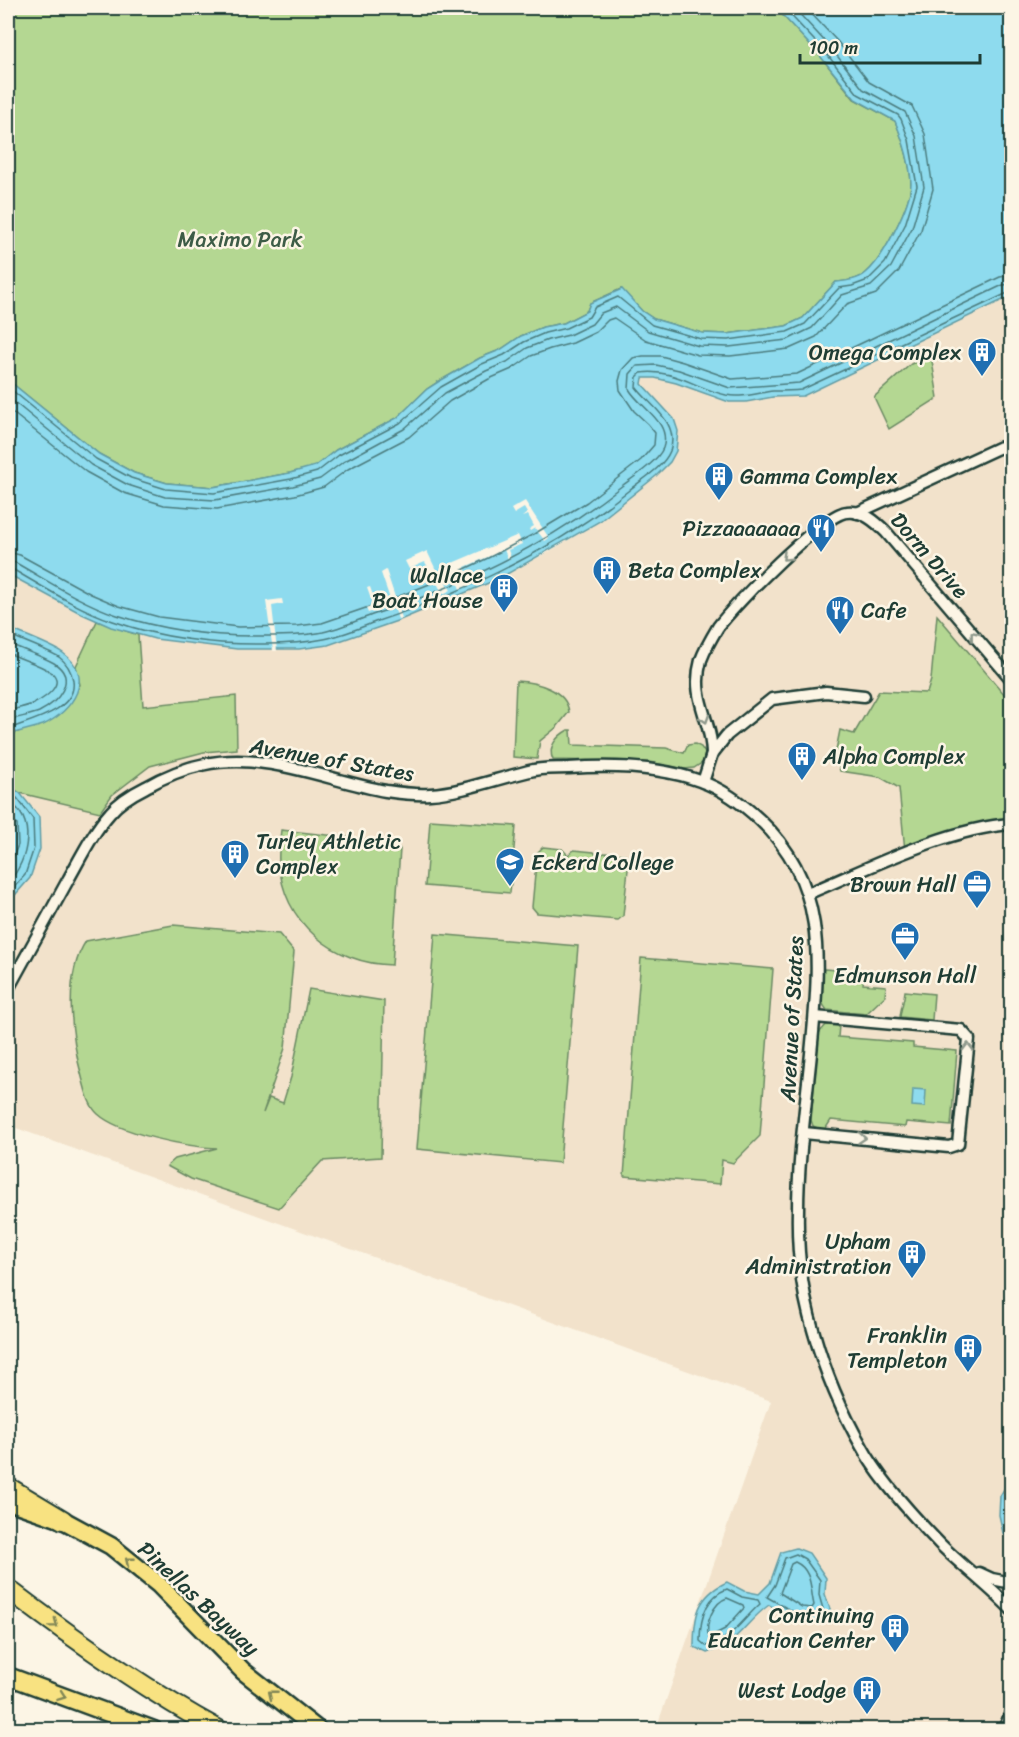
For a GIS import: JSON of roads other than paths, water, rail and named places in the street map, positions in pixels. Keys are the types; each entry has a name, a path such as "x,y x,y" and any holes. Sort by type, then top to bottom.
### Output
{"highway":[{"path":"8,1487 63,1520"},
{"path":"8,1589 128,1676 176,1707 219,1730"}],"main road":[{"name":"Pinellas Bayway","path":"8,1501 63,1520 111,1546 150,1578 243,1671 318,1730"},
{"path":"8,1676 154,1730"}],"street":[{"path":"857,513 998,448 1011,445"},
{"name":"Dorm Drive","path":"712,754 712,742 699,699 697,683 702,658 719,626 742,599 824,522 845,512 857,513 873,519 886,532 1011,680"},
{"path":"703,782 712,754 727,735 772,699 826,693 864,696"},
{"name":"Avenue of States","path":"8,988 91,839 112,810 137,791 172,772 202,763 236,761 266,763 409,794 433,794 541,769 600,766 658,771 703,782 732,797 778,837 795,864 807,894 816,932 818,957 798,1209 799,1255 810,1321 829,1377 863,1450 874,1465 910,1511 944,1548 1011,1610"},
{"path":"807,894 944,838 990,825 1011,824"},
{"path":"804,1133 949,1147 958,1144 969,1039 961,1030 814,1017"},
{"name":"Avenue of States","path":"968,1568 992,1579 1011,1583"},
{"path":"1004,1730 1011,1710"}],"water":[{"path":"776,8 1011,8 1011,296 803,396 729,402 676,383 643,378 642,384 674,419 678,431 676,451 670,462 656,476 600,521 498,579 400,620 328,645 299,649 237,649 155,639 111,627 8,574 8,380 99,454 134,473 167,483 213,487 290,473 315,466 336,450 397,418 427,389 438,382 480,358 500,350 521,336 543,327 564,323 587,311 590,303 622,289 642,311 654,319 702,333 727,334 786,326 803,318 836,282 852,280 866,273 888,244 910,192 909,167 903,143 895,121 855,99 821,57"},
{"path":"8,628 63,653 73,662 78,672 79,683 77,693 71,702 54,719 43,725 8,735"},
{"path":"8,786 20,793 39,817 40,849 30,878 8,903"},
{"path":"913,1089 926,1090 925,1107 912,1106"},
{"path":"1011,1477 1011,1540 1003,1533 999,1515 1000,1496"},
{"path":"796,1548 809,1553 826,1578 825,1594 831,1612 817,1623 798,1621 769,1605 735,1638 718,1649 707,1653 694,1647 699,1608 709,1594 727,1582 744,1591 759,1594 770,1583 781,1552"}],"place":[{"name":"Omega Complex","path":"982,378"},
{"name":"Gamma Complex","path":"719,502"},
{"name":"Pizzaaaaaaa","path":"821,554"},
{"name":"Beta Complex","path":"607,596"},
{"name":"Wallace Boat House","path":"504,614"},
{"name":"Cafe","path":"840,636"},
{"name":"Alpha Complex","path":"802,782"},
{"name":"Turley Athletic Complex","path":"235,880"},
{"name":"Eckerd College","path":"510,888"},
{"name":"Brown Hall","path":"977,910"},
{"name":"Edmunson Hall","path":"905,962"},
{"name":"Upham Administration","path":"912,1280"},
{"name":"Franklin Templeton","path":"968,1374"},
{"name":"Continuing Education Center","path":"895,1654"},
{"name":"West Lodge","path":"867,1716"}],"park label":[{"name":"Maximo Park","path":"240,239"}]}
